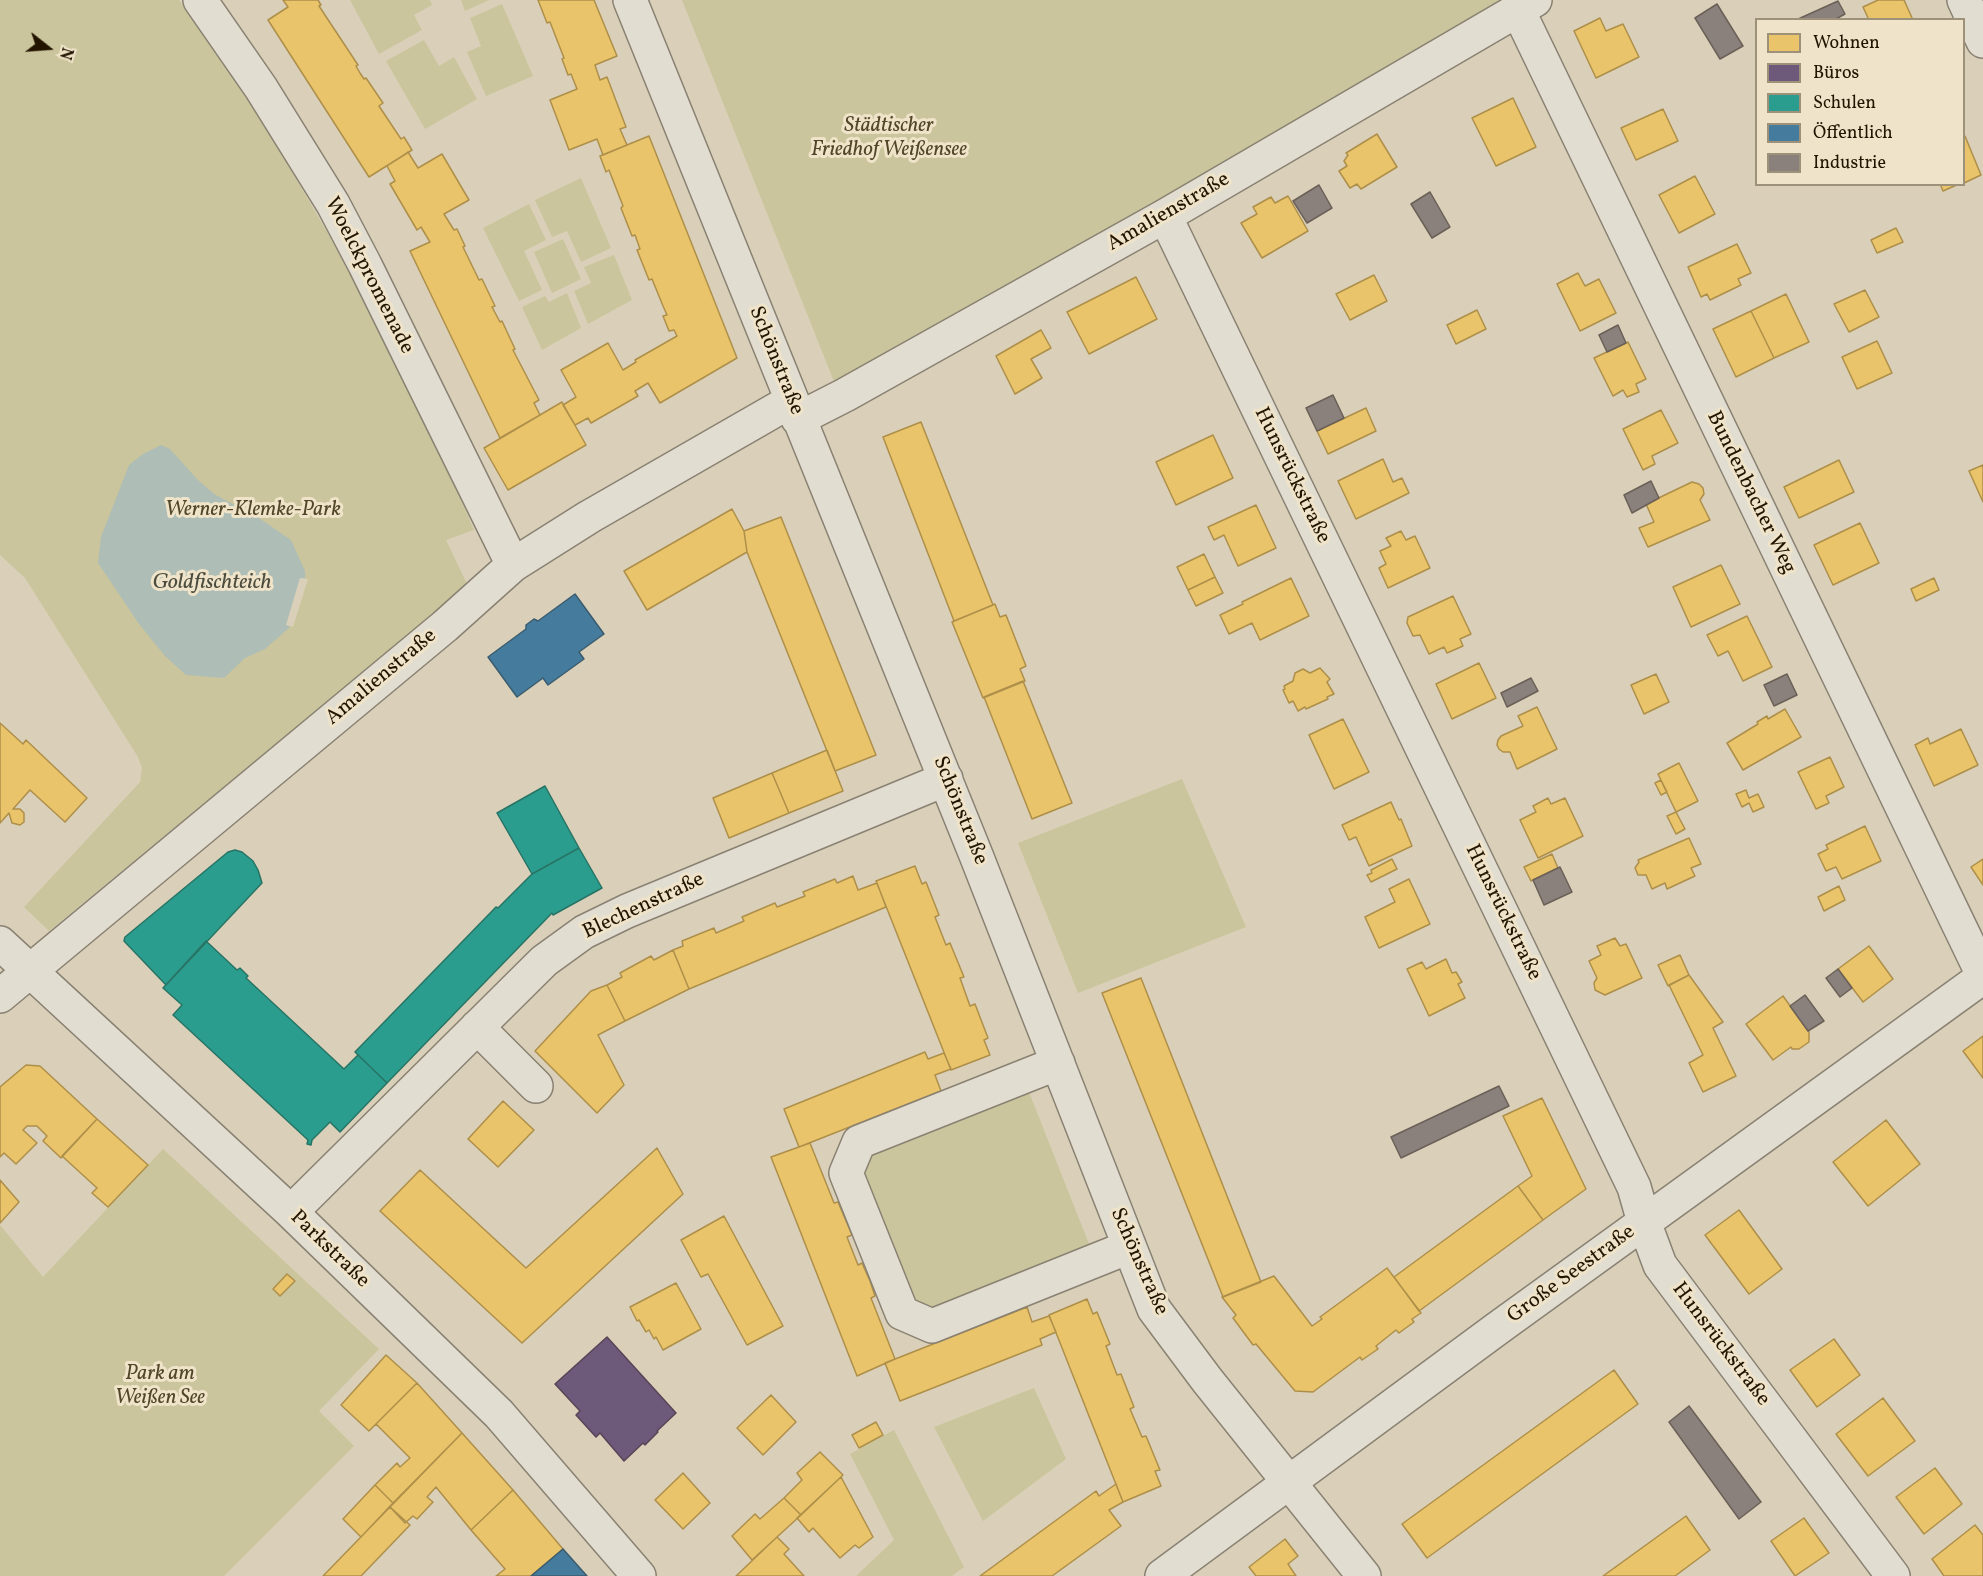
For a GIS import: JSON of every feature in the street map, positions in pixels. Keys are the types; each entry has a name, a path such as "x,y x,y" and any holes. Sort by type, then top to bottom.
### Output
{"street":[{"name":"Woelckpromenade","path":"200,0 261,88 333,204 513,565"},
{"name":"Schönstraße","path":"630,0 946,779 1154,1309 1207,1380 1364,1576"},
{"path":"1964,0 1983,41"},
{"name":"Amalienstraße","path":"0,996 445,626 513,565 589,517 795,410 855,389 1165,216 1527,5"},
{"name":"Bundenbacher Weg","path":"1527,5 1983,976"},
{"name":"Hunsrückstraße","path":"1165,216 1634,1187 1660,1265 1893,1576"},
{"name":"Blechenstraße","path":"291,1212 544,961 584,932 627,910 946,779"},
{"name":"Parkstraße","path":"0,943 291,1212 499,1414 639,1576"},
{"name":"Große Seestraße","path":"1162,1576 1983,976"},
{"path":"477,1027 536,1086"},
{"path":"1058,1063 859,1142 846,1173 902,1313 932,1326 1129,1247"}],"green space":[{"name":"Werner-Klemke-Park","path":"0,0 179,0 247,95 354,278 407,377 474,530 446,540 468,586 49,931 24,907 140,782 142,768 138,757 25,578 0,555"},
{"path":"350,0 430,0 432,5 414,15 422,30 379,54"},
{"path":"461,0 489,0 465,11"},
{"name":"Städtischer Friedhof Weißensee","path":"682,0 1509,0 870,367 835,384"},
{"path":"502,4 533,76 486,96 467,52 481,46 470,18"},
{"path":"424,40 439,66 454,57 477,99 425,129 386,61"},
{"path":"581,178 611,248 581,262 567,231 552,237 535,200"},
{"path":"529,204 546,240 524,251 542,290 519,301 483,228"},
{"path":"563,239 581,279 552,293 534,252"},
{"path":"614,255 632,300 588,324 574,291 591,283 584,267"},
{"path":"567,293 581,328 542,350 522,307 545,296 549,302"},
{"path":"1182,779 1246,927 1078,993 1018,843"},
{"path":"1025,1082 1093,1254 943,1312 913,1309 857,1164 861,1153"},
{"name":"Park am Weißen See","path":"163,1149 379,1349 319,1411 354,1446 224,1576 0,1576 0,1225 43,1277"},
{"path":"1034,1388 1066,1459 983,1521 934,1427"},
{"path":"894,1430 964,1567 952,1576 856,1576 894,1540 850,1454"}],"water":[{"name":"Goldfischteich","path":"161,445 170,449 214,494 259,518 291,540 305,571 305,579 289,628 265,649 245,658 224,678 186,675 165,656 139,624 98,563 101,537 129,465 143,454"}],"pier":[{"path":"300,578 308,579 293,627 286,625"}],"building: Wohnen":[{"path":"283,0 318,0 321,5 319,6 358,65 356,66 360,73 383,103 379,106 401,139 404,137 412,150 369,177 268,20 288,7"},
{"path":"538,0 594,0 617,56 595,65 600,80 607,77 626,127 620,129 627,145 603,155 597,139 569,150 550,100 577,89 571,74 568,75 550,22 547,23"},
{"path":"1878,0 1904,0 1912,18 1868,18 1863,7"},
{"path":"1600,18 1606,31 1623,24 1639,57 1596,78 1574,31"},
{"path":"1513,98 1536,147 1496,166 1472,118"},
{"path":"1663,109 1678,141 1636,160 1621,128"},
{"path":"1377,134 1397,167 1361,189 1357,184 1350,188 1339,171 1347,166 1344,161 1348,155 1346,153"},
{"path":"649,136 737,358 660,403 648,383 635,391 638,396 591,423 588,418 575,425 563,405 576,397 561,370 608,343 623,370 636,362 635,360 677,336 674,330 669,331 663,316 667,315 652,279 649,280 637,250 640,249 635,235 632,236 609,170 606,172 600,156"},
{"path":"1965,136 1981,175 1965,183"},
{"path":"408,152 418,168 442,154 469,200 444,214 454,230 457,229 465,246 463,247 479,280 482,279 495,306 492,307 500,322 502,321 515,349 513,350 539,400 534,403 540,415 500,438 410,251 430,242 421,227 417,230 390,184 395,181 387,166"},
{"path":"1695,176 1715,214 1679,233 1659,195"},
{"path":"1941,186 1954,186 1943,191"},
{"path":"1288,196 1308,231 1262,258 1241,223 1257,214 1253,207 1271,197 1275,203"},
{"path":"1896,228 1903,242 1877,253 1871,240"},
{"path":"1737,244 1751,273 1738,279 1741,285 1710,300 1707,294 1701,297 1688,267"},
{"path":"1578,273 1585,286 1599,279 1616,313 1580,331 1557,284"},
{"path":"1374,275 1387,301 1350,320 1336,294"},
{"path":"1136,277 1157,319 1089,354 1067,312"},
{"path":"1865,290 1879,317 1849,332 1834,304"},
{"path":"1786,294 1809,342 1774,358 1751,311"},
{"path":"1477,310 1486,329 1456,344 1447,325"},
{"path":"1751,311 1774,358 1736,377 1713,329"},
{"path":"1041,330 1051,348 1031,359 1042,378 1015,394 996,356"},
{"path":"1877,341 1892,373 1857,389 1842,357"},
{"path":"1628,342 1646,379 1636,384 1639,392 1627,397 1623,390 1613,396 1594,358"},
{"path":"562,402 586,445 508,490 484,448"},
{"path":"1366,408 1376,431 1328,454 1317,431"},
{"path":"1661,410 1678,443 1652,456 1655,464 1643,470 1623,429"},
{"path":"921,422 993,605 954,621 883,437"},
{"path":"1213,435 1233,478 1176,505 1156,462"},
{"path":"1383,459 1393,482 1402,478 1409,493 1356,519 1338,481"},
{"path":"1839,460 1854,492 1799,518 1784,487"},
{"path":"1983,465 1983,502 1969,471"},
{"path":"1692,482 1703,488 1704,494 1700,500 1710,520 1648,547 1639,528 1654,522 1646,504"},
{"path":"1256,505 1276,548 1238,566 1224,535 1214,540 1208,527"},
{"path":"732,509 744,531 747,552 647,610 624,571"},
{"path":"781,517 876,755 835,771 747,552 744,531"},
{"path":"1860,523 1879,563 1833,585 1814,545"},
{"path":"1401,531 1406,540 1415,536 1430,568 1388,588 1379,568 1386,564 1380,551 1391,546 1386,538"},
{"path":"1204,554 1215,577 1188,590 1177,567"},
{"path":"1721,565 1740,604 1691,627 1673,587"},
{"path":"1215,577 1223,593 1196,606 1188,590"},
{"path":"1291,578 1309,616 1260,640 1252,623 1229,634 1220,615"},
{"path":"1934,578 1939,590 1916,601 1911,589"},
{"path":"1453,596 1471,634 1460,639 1463,646 1447,653 1444,647 1429,654 1420,635 1413,636 1407,623 1408,617"},
{"path":"995,604 1000,617 1006,615 1026,666 1020,669 1025,681 983,698 952,622"},
{"path":"1747,616 1772,667 1743,681 1728,651 1718,656 1707,635"},
{"path":"1479,663 1496,698 1452,719 1436,684"},
{"path":"1320,668 1330,679 1327,682 1334,694 1327,697 1328,699 1298,711 1293,701 1289,703 1283,690 1284,686 1293,681 1295,673 1303,669 1310,673"},
{"path":"1656,674 1669,702 1644,714 1631,685"},
{"path":"1023,681 1072,803 1032,819 984,697"},
{"path":"1537,707 1557,749 1517,769 1510,752 1503,752 1499,749 1498,740 1501,736 1523,726 1518,716"},
{"path":"1785,709 1801,737 1743,770 1727,743 1767,716 1768,719"},
{"path":"1343,719 1369,772 1334,789 1309,735"},
{"path":"0,723 23,744 26,740 87,798 65,822 30,790 13,809 20,809 24,813 24,822 20,825 12,823 9,813 0,823"},
{"path":"1961,729 1978,765 1934,786 1915,745 1928,738 1930,744"},
{"path":"827,750 843,791 789,813 772,773"},
{"path":"1830,757 1844,787 1826,796 1829,803 1816,809 1798,772"},
{"path":"1679,763 1698,801 1676,812 1658,774"},
{"path":"772,773 789,813 729,838 713,798"},
{"path":"1661,780 1667,792 1661,795 1655,783"},
{"path":"1746,790 1749,798 1758,794 1764,807 1753,812 1749,803 1742,807 1736,794"},
{"path":"1548,798 1551,804 1565,798 1583,836 1538,858 1520,820 1536,812 1533,806"},
{"path":"1391,802 1412,846 1369,866 1356,837 1349,840 1342,825"},
{"path":"1676,812 1685,829 1676,834 1667,816"},
{"path":"1865,826 1881,861 1842,879 1836,867 1826,871 1818,854 1828,849 1826,845"},
{"path":"1689,838 1701,864 1691,868 1695,876 1667,889 1665,883 1652,889 1646,875 1638,875 1635,868 1638,860"},
{"path":"1552,854 1558,868 1531,881 1524,867"},
{"path":"1392,859 1397,869 1371,882 1367,875 1372,873 1371,870"},
{"path":"1983,859 1983,885 1971,867"},
{"path":"915,866 922,884 926,882 939,915 935,917 946,945 950,943 964,977 960,978 970,1006 975,1004 988,1038 984,1040 990,1055 951,1070 876,881"},
{"path":"853,876 858,890 877,883 886,907 689,989 673,950 683,946 682,941 714,928 716,933 744,921 742,917 775,903 777,907 805,896 803,892 835,879 837,883"},
{"path":"1409,879 1430,924 1379,948 1365,917 1395,902 1389,889"},
{"path":"1839,886 1845,900 1824,911 1818,897"},
{"path":"1615,938 1620,946 1626,944 1642,978 1605,995 1595,990 1594,983 1597,978 1589,961 1601,955 1597,946"},
{"path":"1869,946 1893,979 1863,1002 1838,969"},
{"path":"673,950 689,989 625,1021 607,985 622,977 620,973 651,956 654,960"},
{"path":"1680,955 1689,975 1668,986 1658,965"},
{"path":"1446,959 1452,973 1456,972 1462,982 1458,984 1465,998 1429,1016 1407,969 1422,962 1426,969"},
{"path":"1689,975 1723,1022 1713,1028 1736,1076 1703,1092 1689,1063 1703,1055 1669,985"},
{"path":"1141,978 1261,1282 1223,1297 1102,993"},
{"path":"607,985 625,1021 598,1035 624,1085 597,1113 535,1051 591,991"},
{"path":"1783,996 1809,1032 1809,1042 1799,1049 1791,1047 1773,1060 1746,1024"},
{"path":"1983,1036 1983,1078 1963,1051"},
{"path":"925,1052 928,1059 944,1053 951,1069 935,1075 941,1091 799,1147 784,1109"},
{"path":"26,1065 40,1066 97,1119 61,1158 43,1141 47,1136 37,1126 27,1126 23,1130 37,1143 16,1164 4,1153 0,1157 0,1087"},
{"path":"1542,1098 1586,1189 1543,1220 1518,1186 1532,1176 1503,1116"},
{"path":"503,1101 534,1130 498,1167 468,1139"},
{"path":"97,1119 148,1165 108,1207 92,1193 97,1188 62,1156"},
{"path":"1886,1120 1920,1164 1868,1206 1833,1162"},
{"path":"810,1143 834,1203 838,1202 852,1235 847,1237 858,1265 862,1263 870,1281 875,1296 871,1298 895,1359 857,1376 771,1157"},
{"path":"657,1148 683,1194 522,1343 380,1211 420,1170 526,1268"},
{"path":"0,1180 19,1202 0,1223"},
{"path":"1518,1186 1543,1220 1419,1311 1394,1277"},
{"path":"1739,1210 1782,1269 1749,1294 1705,1235"},
{"path":"724,1216 783,1326 747,1345 708,1274 701,1277 681,1240"},
{"path":"1387,1268 1421,1313 1412,1319 1414,1322 1399,1333 1396,1330 1376,1346 1378,1349 1362,1360 1360,1357 1313,1392 1295,1391 1256,1344 1253,1345 1233,1318 1236,1315 1222,1297 1274,1276 1312,1326 1322,1319 1320,1317"},
{"path":"287,1274 295,1281 280,1296 273,1289"},
{"path":"676,1283 701,1329 663,1350 656,1337 654,1339 649,1330 646,1332 639,1320 637,1321 630,1307"},
{"path":"1087,1299 1093,1314 1097,1312 1110,1344 1106,1346 1117,1375 1121,1374 1134,1407 1130,1409 1142,1437 1146,1436 1160,1470 1155,1471 1161,1486 1123,1502 1049,1315"},
{"path":"1027,1307 1032,1322 1049,1316 1056,1332 1040,1339 1042,1345 900,1401 885,1363"},
{"path":"1834,1339 1860,1375 1817,1407 1790,1370"},
{"path":"386,1355 417,1383 369,1431 341,1405"},
{"path":"1614,1370 1638,1404 1427,1558 1402,1524"},
{"path":"417,1383 462,1433 393,1503 375,1485 397,1463 400,1467 410,1458 376,1424"},
{"path":"771,1395 796,1422 763,1455 737,1428"},
{"path":"1883,1398 1915,1441 1868,1476 1836,1434"},
{"path":"876,1422 883,1435 859,1448 852,1435"},
{"path":"462,1433 513,1490 471,1530 436,1487 427,1497 433,1502 417,1519 413,1516 405,1523 390,1507"},
{"path":"820,1452 843,1475 801,1515 784,1498 802,1480 797,1473"},
{"path":"1935,1468 1962,1504 1924,1534 1896,1497"},
{"path":"683,1473 710,1503 683,1529 655,1500"},
{"path":"841,1477 873,1537 859,1548 855,1545 840,1558 813,1528 809,1532 797,1518"},
{"path":"1116,1484 1123,1502 1109,1510 1121,1526 1052,1576 980,1576 1096,1491 1099,1496"},
{"path":"375,1485 393,1503 361,1537 343,1519"},
{"path":"513,1490 563,1549 531,1576 496,1576 505,1569 471,1530"},
{"path":"784,1498 801,1515 752,1560 732,1536 755,1514 760,1519"},
{"path":"390,1507 410,1525 361,1576 323,1576"},
{"path":"1686,1516 1710,1550 1675,1576 1603,1576"},
{"path":"1804,1518 1829,1553 1795,1576 1771,1541"},
{"path":"1975,1525 1983,1535 1983,1576 1944,1576 1932,1559"},
{"path":"777,1537 789,1549 784,1554 804,1576 736,1576"},
{"path":"1285,1539 1298,1556 1288,1564 1296,1576 1256,1576 1249,1567"}],"building: Büros":[{"path":"607,1337 676,1413 645,1445 643,1443 624,1461 600,1433 596,1437 576,1415 580,1411 555,1384"}],"building: Schulen":[{"path":"545,786 579,848 532,874 497,813"},
{"path":"579,848 602,888 553,915 552,913 387,1083 355,1052 496,907 498,908 532,874"},
{"path":"235,850 242,852 253,861 262,883 166,985 124,941 125,937 228,852"},
{"path":"206,941 237,970 240,968 248,976 246,978 344,1069 358,1055 387,1083 340,1132 330,1122 312,1140 311,1145 307,1144 308,1140 173,1015 182,1005 163,988"}],"building: Öffentlich":[{"path":"575,594 604,634 579,652 584,659 548,685 543,678 517,697 488,657 526,629 526,625 534,619 538,621"},
{"path":"563,1549 587,1576 531,1576"}],"building: Industrie":[{"path":"1838,1 1845,14 1838,18 1800,18"},
{"path":"1717,4 1743,46 1720,59 1695,18"},
{"path":"1319,185 1332,208 1307,223 1293,201"},
{"path":"1430,192 1450,227 1432,238 1411,204"},
{"path":"1618,325 1626,343 1607,352 1599,335"},
{"path":"1333,395 1344,418 1317,431 1306,408"},
{"path":"1651,481 1659,498 1632,513 1624,495"},
{"path":"1787,674 1797,695 1774,706 1764,685"},
{"path":"1531,678 1538,691 1507,707 1501,693"},
{"path":"1560,867 1572,892 1544,905 1533,880"},
{"path":"1838,969 1852,988 1840,997 1826,978"},
{"path":"1805,995 1824,1021 1808,1031 1790,1006"},
{"path":"1499,1086 1509,1106 1401,1158 1391,1137"},
{"path":"1689,1406 1761,1502 1739,1519 1669,1422"}]}
